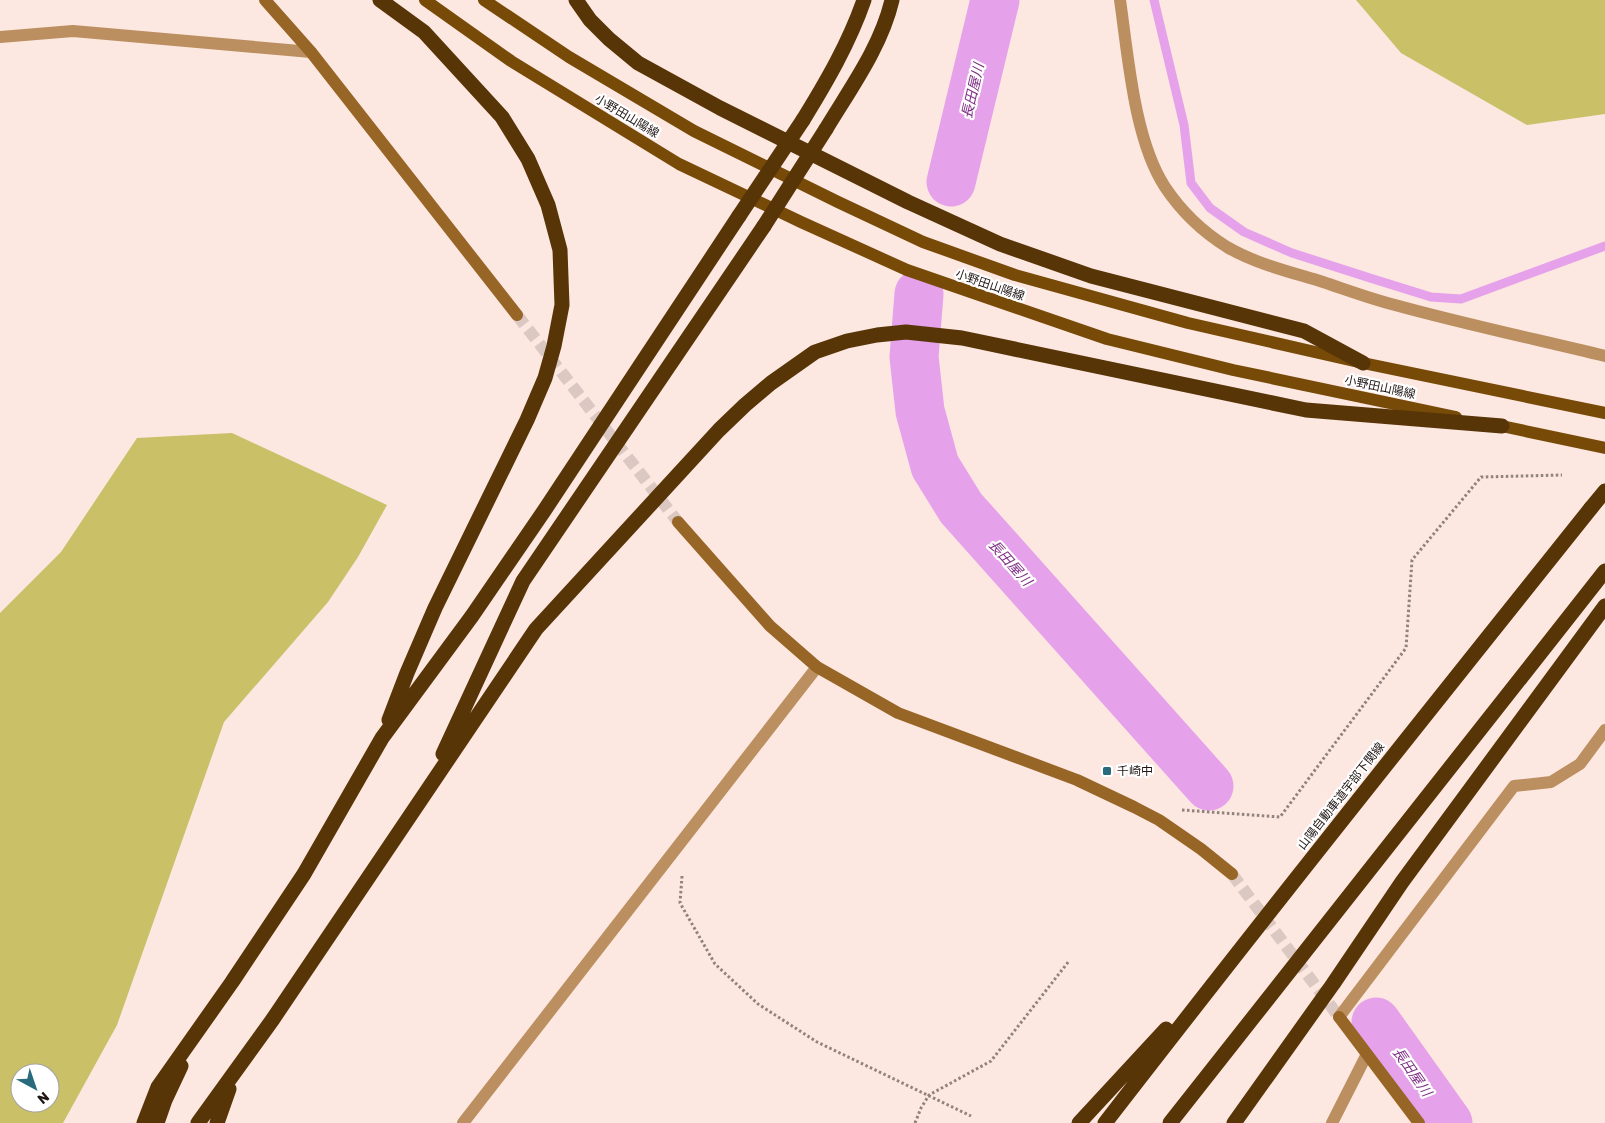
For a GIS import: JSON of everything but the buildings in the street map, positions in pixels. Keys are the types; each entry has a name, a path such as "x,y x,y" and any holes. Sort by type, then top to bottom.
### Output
{"highway":[{"path":"380,0 424,32 502,117 528,159 548,205 560,250 562,305 554,346 545,378 527,420 435,608 382,738"},
{"path":"576,0 590,20 609,40 638,63 720,108 916,206 1000,244 1091,276 1304,331 1363,362"},
{"path":"144,1123 158,1087 232,982 304,874 382,738 472,616 544,511 803,120 834,70 852,34 864,0"},
{"path":"423,796 523,581 764,226 826,129 878,40 892,0"},
{"path":"198,1123 273,1020 536,629 713,437 745,405 790,368 815,352 848,341 876,335 906,332 962,338 1020,352 1306,410 1502,426"},
{"name":"山陽自動車道宇部下関線","path":"1105,1123 1228,963 1605,491"},
{"path":"1170,1123 1605,571"},
{"path":"1234,1123 1328,992 1402,882 1605,606"},
{"path":"1078,1123 1228,963"},
{"path":"156,1123 182,1065 232,982"},
{"path":"217,1123 236,1071"}],"main road":[{"name":"小野田山陽線","path":"425,0 511,61 679,164 907,270 1107,339 1233,370 1605,448"},
{"name":"小野田山陽線","path":"484,0 569,57 694,131 923,242 1015,275 1170,318 1363,362 1605,413"}],"street":[{"path":"265,0 311,52 517,315"},
{"path":"1120,0 1130,72 1143,136 1154,166 1165,186 1202,229 1228,247 1252,259 1394,305 1605,356"},
{"path":"0,38 73,31 311,52"},
{"path":"678,522 770,626 817,666 898,713 1077,780 1134,807 1159,820 1201,849 1232,874"},
{"path":"463,1123 817,666"},
{"path":"1418,1123 1339,1017 1514,786 1552,782 1580,764 1605,730"},
{"path":"1332,1123 1367,1054"}],"path":[{"path":"1173,810 1280,817 1406,648 1412,560 1481,478 1562,475"},
{"path":"682,875 680,903 715,964 758,1004 817,1042 971,1116"},
{"path":"915,1123 929,1095 991,1061 1069,961"}],"shaded area":[{"path":"1356,0 1605,0 1605,114 1527,125 1401,53"},
{"path":"232,433 387,505 358,557 328,602 224,722 117,1025 63,1123 0,1123 0,613 61,552 137,438"}],"waterway":[{"name":"長田屋川","path":"951,182 995,0"},
{"path":"1154,0 1184,125 1191,183 1210,208 1244,232 1292,253 1431,297 1461,299 1605,246"},
{"name":"長田屋川","path":"919,294 914,357 920,411 935,466 961,508 1209,786"},
{"name":"長田屋川","path":"1376,1022 1448,1123"}],"tunnel":[{"path":"517,315 678,522"},
{"path":"1232,874 1339,1017"}],"place":[{"name":"千崎中","path":"1107,771"}]}
